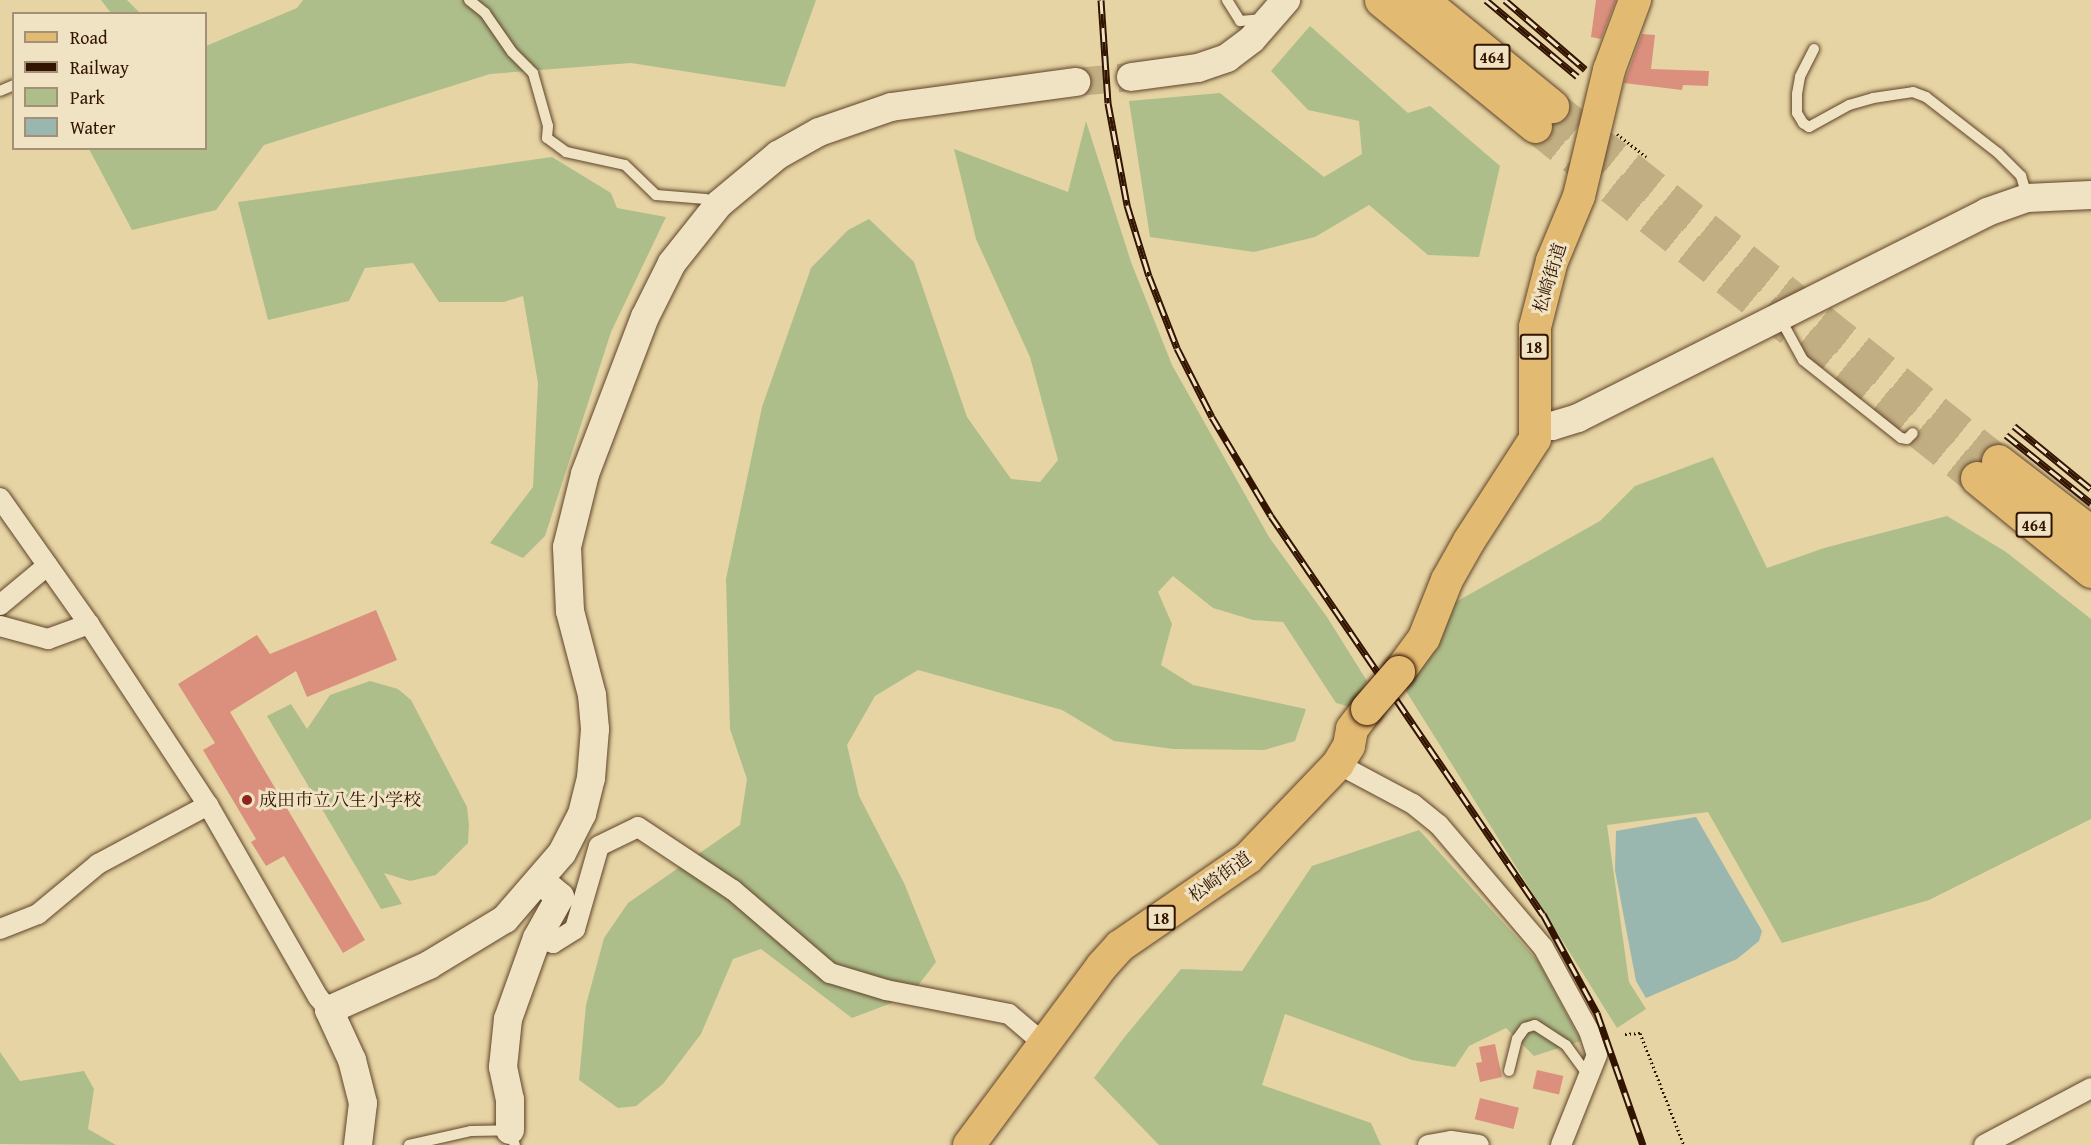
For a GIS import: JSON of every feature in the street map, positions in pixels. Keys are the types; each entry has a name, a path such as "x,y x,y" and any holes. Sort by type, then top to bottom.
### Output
{"highway":[{"name":"464","path":"1381,0 1423,12 1544,116"},
{"name":"464","path":"2091,533 1988,469 2091,571"}],"main road":[{"name":"松崎街道","path":"969,1145 1043,1043 1120,946 1248,858 1338,764 1349,746 1352,729 1400,672 1424,638 1447,580 1469,541 1531,450 1536,426 1535,327 1552,261 1580,196 1609,70 1635,0"}],"street":[{"path":"1131,77 1198,68 1227,58 1278,9"},
{"path":"329,1010 429,965 504,919 541,881 562,854 582,814 595,746 592,695 570,611 566,579 573,518 645,317 672,263 718,204 778,155 819,132 891,107 1076,82"},
{"path":"1536,426 1552,426 1578,418 1714,352 1778,315 1987,212 2027,198 2091,195"},
{"path":"0,498 89,624 208,806 318,997 329,1010 352,1060 363,1103 358,1145"},
{"path":"0,605 48,565"},
{"path":"0,626 48,639 89,624"},
{"path":"1338,764 1413,804 1439,825 1543,947 1589,1031 1597,1055 1561,1145"},
{"path":"0,929 38,914 98,864 208,806"},
{"path":"537,938 553,943 575,929 599,846 638,826 733,890 830,973 886,990 1009,1014 1043,1043"},
{"path":"512,1137 510,1100 503,1067 508,1019 537,938 560,897 541,881"},
{"path":"1984,1145 2091,1089"},
{"path":"1428,1145 1451,1141 1479,1145"}],"lane":[{"path":"469,0 485,13 512,52 533,73 548,126 547,138 566,152 625,165 656,195 706,199"},
{"path":"1227,0 1240,21 1278,9"},
{"path":"1814,49 1800,76 1797,94 1797,113 1803,123 1809,127 1849,105 1873,98 1913,92 1926,97 1998,153 2021,176 2027,198"},
{"path":"1778,315 1803,360 1900,438 1907,439 1913,433"},
{"path":"1509,1071 1518,1039 1525,1028 1535,1024 1566,1045 1590,1077"},
{"path":"409,1145 471,1131 512,1137"}],"path":[{"path":"1609,127 1646,157"},
{"path":"1624,1034 1640,1033 1684,1145"}],"green space":[{"path":"101,0 127,0 139,12 110,12"},
{"path":"303,0 816,0 785,87 631,63 490,74 264,145 216,210 132,230 90,150 207,150 207,46 297,8"},
{"path":"1310,26 1408,113 1430,106 1500,166 1479,257 1428,255 1369,205 1315,237 1254,252 1150,237 1129,101 1220,93 1324,177 1362,154 1359,121 1308,110 1271,71"},
{"path":"1086,121 1131,262 1172,365 1269,537 1327,617 1367,681 1351,707 1336,703 1283,622 1253,620 1213,608 1173,576 1158,592 1172,624 1161,665 1193,685 1306,709 1295,741 1264,750 1173,749 1114,741 1062,710 918,670 875,696 847,745 859,796 904,883 936,962 910,996 852,1018 761,949 733,959 701,1034 663,1084 636,1106 618,1108 579,1080 586,1005 604,938 628,903 740,825 747,779 730,729 726,579 762,407 811,268 848,230 869,219 914,262 967,417 1011,479 1040,482 1058,460 1030,357 976,239 954,149 1068,192"},
{"path":"552,157 611,193 617,208 666,217 611,332 545,536 523,558 490,543 533,487 538,383 523,296 504,302 439,302 413,263 365,268 349,301 268,320 238,202"},
{"path":"1713,457 1767,568 1824,548 1947,516 2006,552 2091,619 2091,819 1929,900 1782,943 1708,812 1607,825 1629,982 1646,1009 1617,1028 1406,691 1438,612 1600,521 1635,486"},
{"path":"370,681 398,689 411,700 467,807 469,825 468,843 436,875 410,881 384,873 402,904 381,909 267,716 291,704 307,729 330,695"},
{"path":"1419,830 1538,961 1581,1041 1534,1056 1506,1028 1469,1046 1455,1067 1412,1060 1285,1014 1262,1085 1371,1123 1381,1145 1159,1145 1094,1078 1181,969 1242,971 1312,866"},
{"path":"0,1052 20,1081 84,1071 94,1089 88,1129 116,1145 0,1144"}],"water":[{"path":"1696,817 1762,931 1759,941 1737,959 1646,998 1636,981 1615,870 1616,831"}],"building":[{"path":"1596,0 1616,0 1601,39 1591,37"},
{"path":"1642,34 1655,35 1651,69 1709,71 1708,86 1683,85 1682,90 1624,83"},
{"path":"376,610 397,660 307,697 296,671 230,712 365,940 343,953 284,856 266,866 251,842 256,839 203,750 215,743 178,684 257,635 270,654"},
{"path":"1495,1044 1502,1077 1480,1082 1476,1063 1482,1062 1479,1047"},
{"path":"1537,1070 1563,1076 1559,1095 1533,1089"},
{"path":"1480,1098 1519,1108 1513,1129 1475,1119"}],"tunnel":[{"path":"1076,82 1131,77"},
{"path":"1552,106 1998,461"},
{"path":"1535,126 1977,478"}],"railway":[{"path":"1101,0 1108,103 1127,205 1149,276 1177,348 1212,417 1271,516 1543,914 1597,1013 1643,1145"},
{"path":"1486,0 1577,76"},
{"path":"1505,0 1585,69"},
{"path":"2014,426 2091,489"},
{"path":"2006,435 2091,503"}],"place":[{"name":"成田市立八生小学校","path":"247,800"}]}
